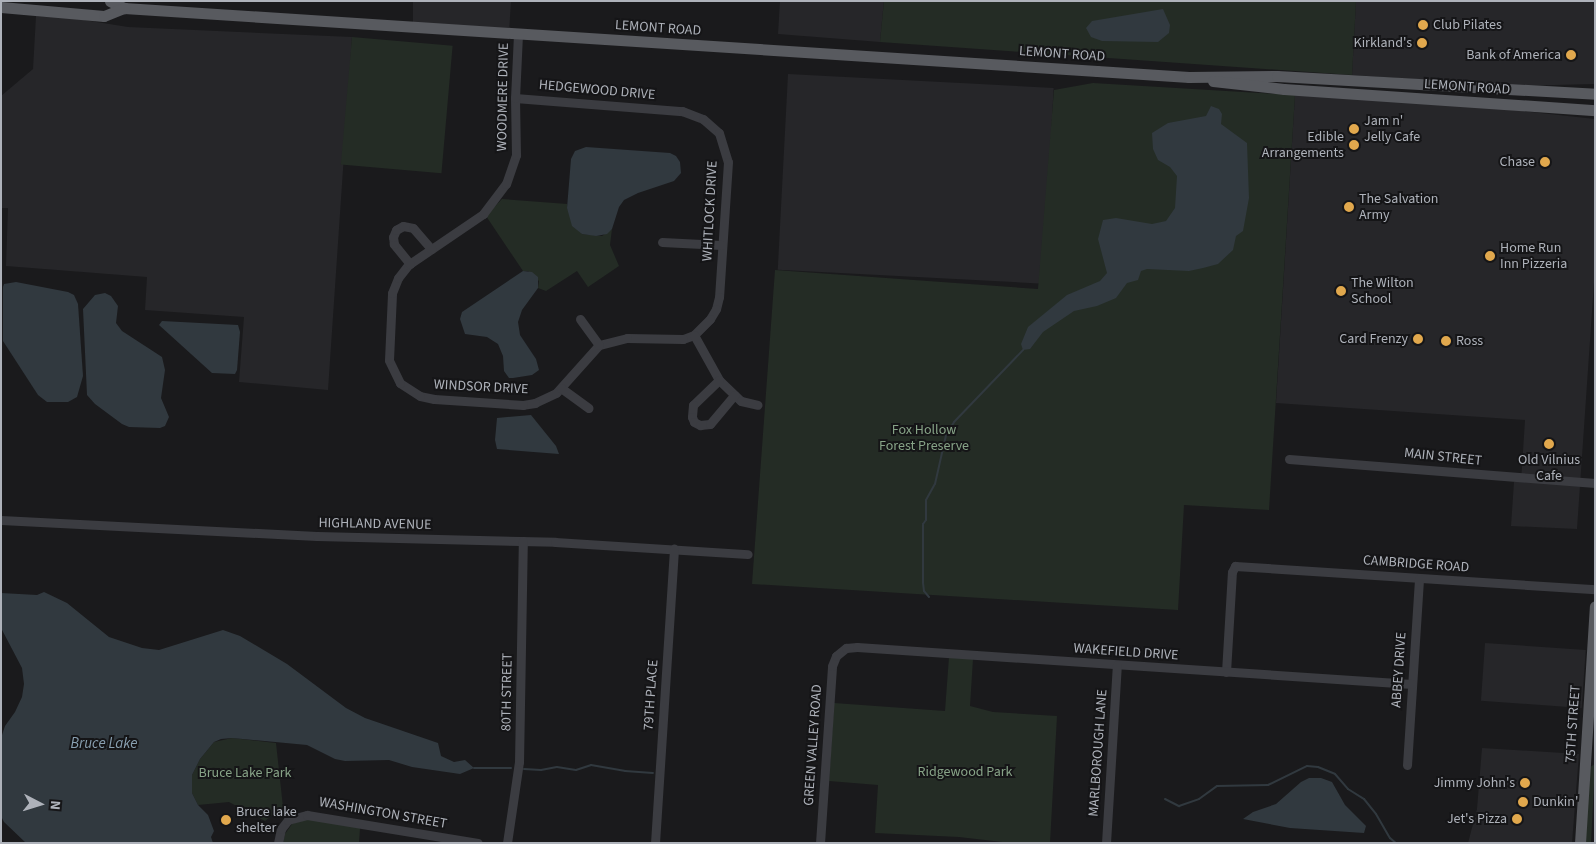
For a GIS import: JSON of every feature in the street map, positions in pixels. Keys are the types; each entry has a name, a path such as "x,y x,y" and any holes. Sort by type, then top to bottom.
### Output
{"main road":[{"name":"LEMONT ROAD","path":"110,1 124,8 1189,77 1284,89 1595,110"},
{"name":"LEMONT ROAD","path":"1,7 104,16 124,8"},
{"name":"LEMONT ROAD","path":"1189,77 1277,76 1595,94"},
{"name":"75TH STREET","path":"1580,843 1595,606"},
{"path":"1587,744 1588,751 1595,760"}],"street":[{"name":"WOODMERE DRIVE","path":"390,318 395,285 403,270 483,214 506,184 516,155 515,98 518,34"},
{"name":"HEDGEWOOD DRIVE","path":"515,98 677,111"},
{"name":"WHITLOCK DRIVE","path":"677,111 689,112 703,119 719,132 725,146 728,162 719,296 715,311 710,319 694,335"},
{"path":"410,264 394,244 393,237 396,230 403,226 413,228 431,249"},
{"path":"662,242 722,245"},
{"name":"WINDSOR DRIVE","path":"390,318 388,354 391,366 400,383 420,396 434,399 523,404 542,401 556,393 599,344"},
{"path":"580,319 599,344 619,339 673,341 694,335 718,380 741,401 758,405"},
{"path":"718,380 693,405 692,417 694,422 700,426 710,424 734,395"},
{"path":"561,388 589,408"},
{"name":"MAIN STREET","path":"1289,459 1595,483"},
{"name":"HIGHLAND AVENUE","path":"1,520 317,536 523,541 748,554"},
{"name":"80TH STREET","path":"507,843 519,762 523,541"},
{"name":"79TH PLACE","path":"655,843 674,550"},
{"name":"CAMBRIDGE ROAD","path":"1226,672 1232,572 1235,566 1595,589"},
{"name":"ABBEY DRIVE","path":"1407,765 1419,578"},
{"name":"WAKEFIELD DRIVE","path":"840,651 857,647 1412,684"},
{"name":"GREEN VALLEY ROAD","path":"820,843 832,666 840,651"},
{"name":"MARLBOROUGH LANE","path":"1106,843 1118,665"},
{"name":"WASHINGTON STREET","path":"278,843 285,823 299,815 318,816 478,843"}],"shaded area":[{"path":"413,1 511,1 509,33 413,27"},
{"path":"780,1 884,1 880,42 778,34"},
{"path":"1356,1 1595,1 1595,84 1519,86 1352,75"},
{"path":"36,16 71,18 128,27 352,37 328,390 239,382 244,317 145,310 147,277 6,266 8,208 1,208 1,96 33,69"},
{"path":"788,74 1054,88 1043,284 778,270"},
{"path":"1295,95 1475,106 1595,119 1595,268 1577,529 1511,526 1514,482 1521,482 1525,420 1276,403"},
{"path":"1485,643 1586,650 1582,708 1481,701"},
{"path":"1482,748 1579,754 1572,843 1468,843 1477,809"}],"green space":[{"path":"884,1 1356,1 1352,75 880,42"},
{"path":"352,37 453,46 441,173 341,165"},
{"name":"Fox Hollow Forest Preserve","path":"1093,83 1295,95 1269,510 1184,505 1178,610 752,584 775,270 1038,289 1054,90"},
{"path":"502,199 567,204 567,208 582,234 602,236 612,229 610,245 619,266 588,287 577,271 546,291 538,288 539,281 528,271 523,271 486,216"},
{"name":"Ridgewood Park","path":"949,657 973,659 970,706 993,712 1057,716 1050,843 1011,843 959,837 875,833 878,785 829,781 834,703 945,711"},
{"name":"Bruce Lake Park","path":"232,738 276,743 283,807 265,821 229,802 198,805 192,793 192,775 200,759 214,742"},
{"path":"1595,764 1591,843 1584,843 1590,767"},
{"path":"307,819 360,828 359,843 283,843 285,834 292,824"}],"water":[{"path":"1163,9 1170,25 1169,33 1158,42 1102,41 1091,37 1086,28 1092,21"},
{"path":"1211,106 1219,109 1222,114 1221,124 1247,143 1249,198 1243,231 1236,236 1233,250 1218,264 1203,268 1189,271 1147,269 1141,271 1138,280 1127,283 1116,298 1097,306 1074,311 1043,332 1030,349 1023,350 1021,344 1028,327 1067,295 1100,281 1107,273 1098,239 1103,220 1116,218 1152,224 1166,221 1175,208 1177,176 1170,167 1158,160 1153,149 1152,133 1168,123 1206,116"},
{"path":"586,147 670,153 676,156 680,162 681,173 674,181 638,193 624,200 619,207 612,229 607,234 596,236 582,234 572,226 567,208 571,159 575,151"},
{"path":"523,271 532,272 538,277 538,288 522,310 518,322 520,335 536,359 539,370 532,375 509,378 504,371 503,356 498,344 487,337 465,334 460,319 462,312"},
{"path":"16,282 68,292 74,295 78,304 83,376 77,397 68,402 47,402 38,395 3,341 3,287 4,284"},
{"path":"105,293 111,296 118,306 116,323 122,331 162,357 165,370 161,398 169,417 165,426 160,428 129,427 95,404 87,395 83,309 95,295"},
{"path":"162,321 238,325 240,332 237,370 235,374 212,373 159,325"},
{"path":"531,415 556,446 559,454 497,449 495,440 497,418"},
{"name":"Bruce Lake","path":"44,592 67,603 109,637 142,648 159,650 223,630 240,636 287,664 346,708 365,718 438,743 441,756 454,762 465,760 474,768 460,774 412,767 389,760 345,761 335,759 307,745 232,738 221,739 214,742 200,759 192,775 192,793 198,805 208,815 214,831 211,837 213,843 26,843 4,822 1,816 1,738 5,726 15,712 22,697 24,684 22,668 1,628 1,593 37,595"},
{"path":"1309,778 1321,778 1332,782 1345,805 1366,826 1364,833 1290,828 1243,819 1253,812 1276,804 1301,782"}],"waterway":[{"path":"929,597 924,591 923,583 923,524 926,520 926,500 935,484 946,435 954,422 1023,350"},
{"path":"524,769 541,770 557,767 576,770 591,765 625,771 653,773"},
{"path":"1165,799 1179,806 1199,799 1217,786 1268,785 1307,766 1318,767 1335,774 1348,789 1364,799 1376,814 1390,838 1396,843"},
{"path":"474,768 511,768"}],"place":[{"name":"Club Pilates","path":"1423,25"},
{"name":"Kirkland's","path":"1422,43"},
{"name":"Bank of America","path":"1571,55"},
{"name":"Jam n' Jelly Cafe","path":"1354,129"},
{"name":"Edible Arrangements","path":"1354,145"},
{"name":"Chase","path":"1545,162"},
{"name":"The Salvation Army","path":"1349,207"},
{"name":"Home Run Inn Pizzeria","path":"1490,256"},
{"name":"The Wilton School","path":"1341,291"},
{"name":"Card Frenzy","path":"1418,339"},
{"name":"Ross","path":"1446,341"},
{"name":"Old Vilnius Cafe","path":"1549,444"},
{"name":"Jimmy John's","path":"1525,783"},
{"name":"Dunkin'","path":"1523,802"},
{"name":"Jet's Pizza","path":"1517,819"},
{"name":"Bruce lake shelter","path":"226,820"}]}
